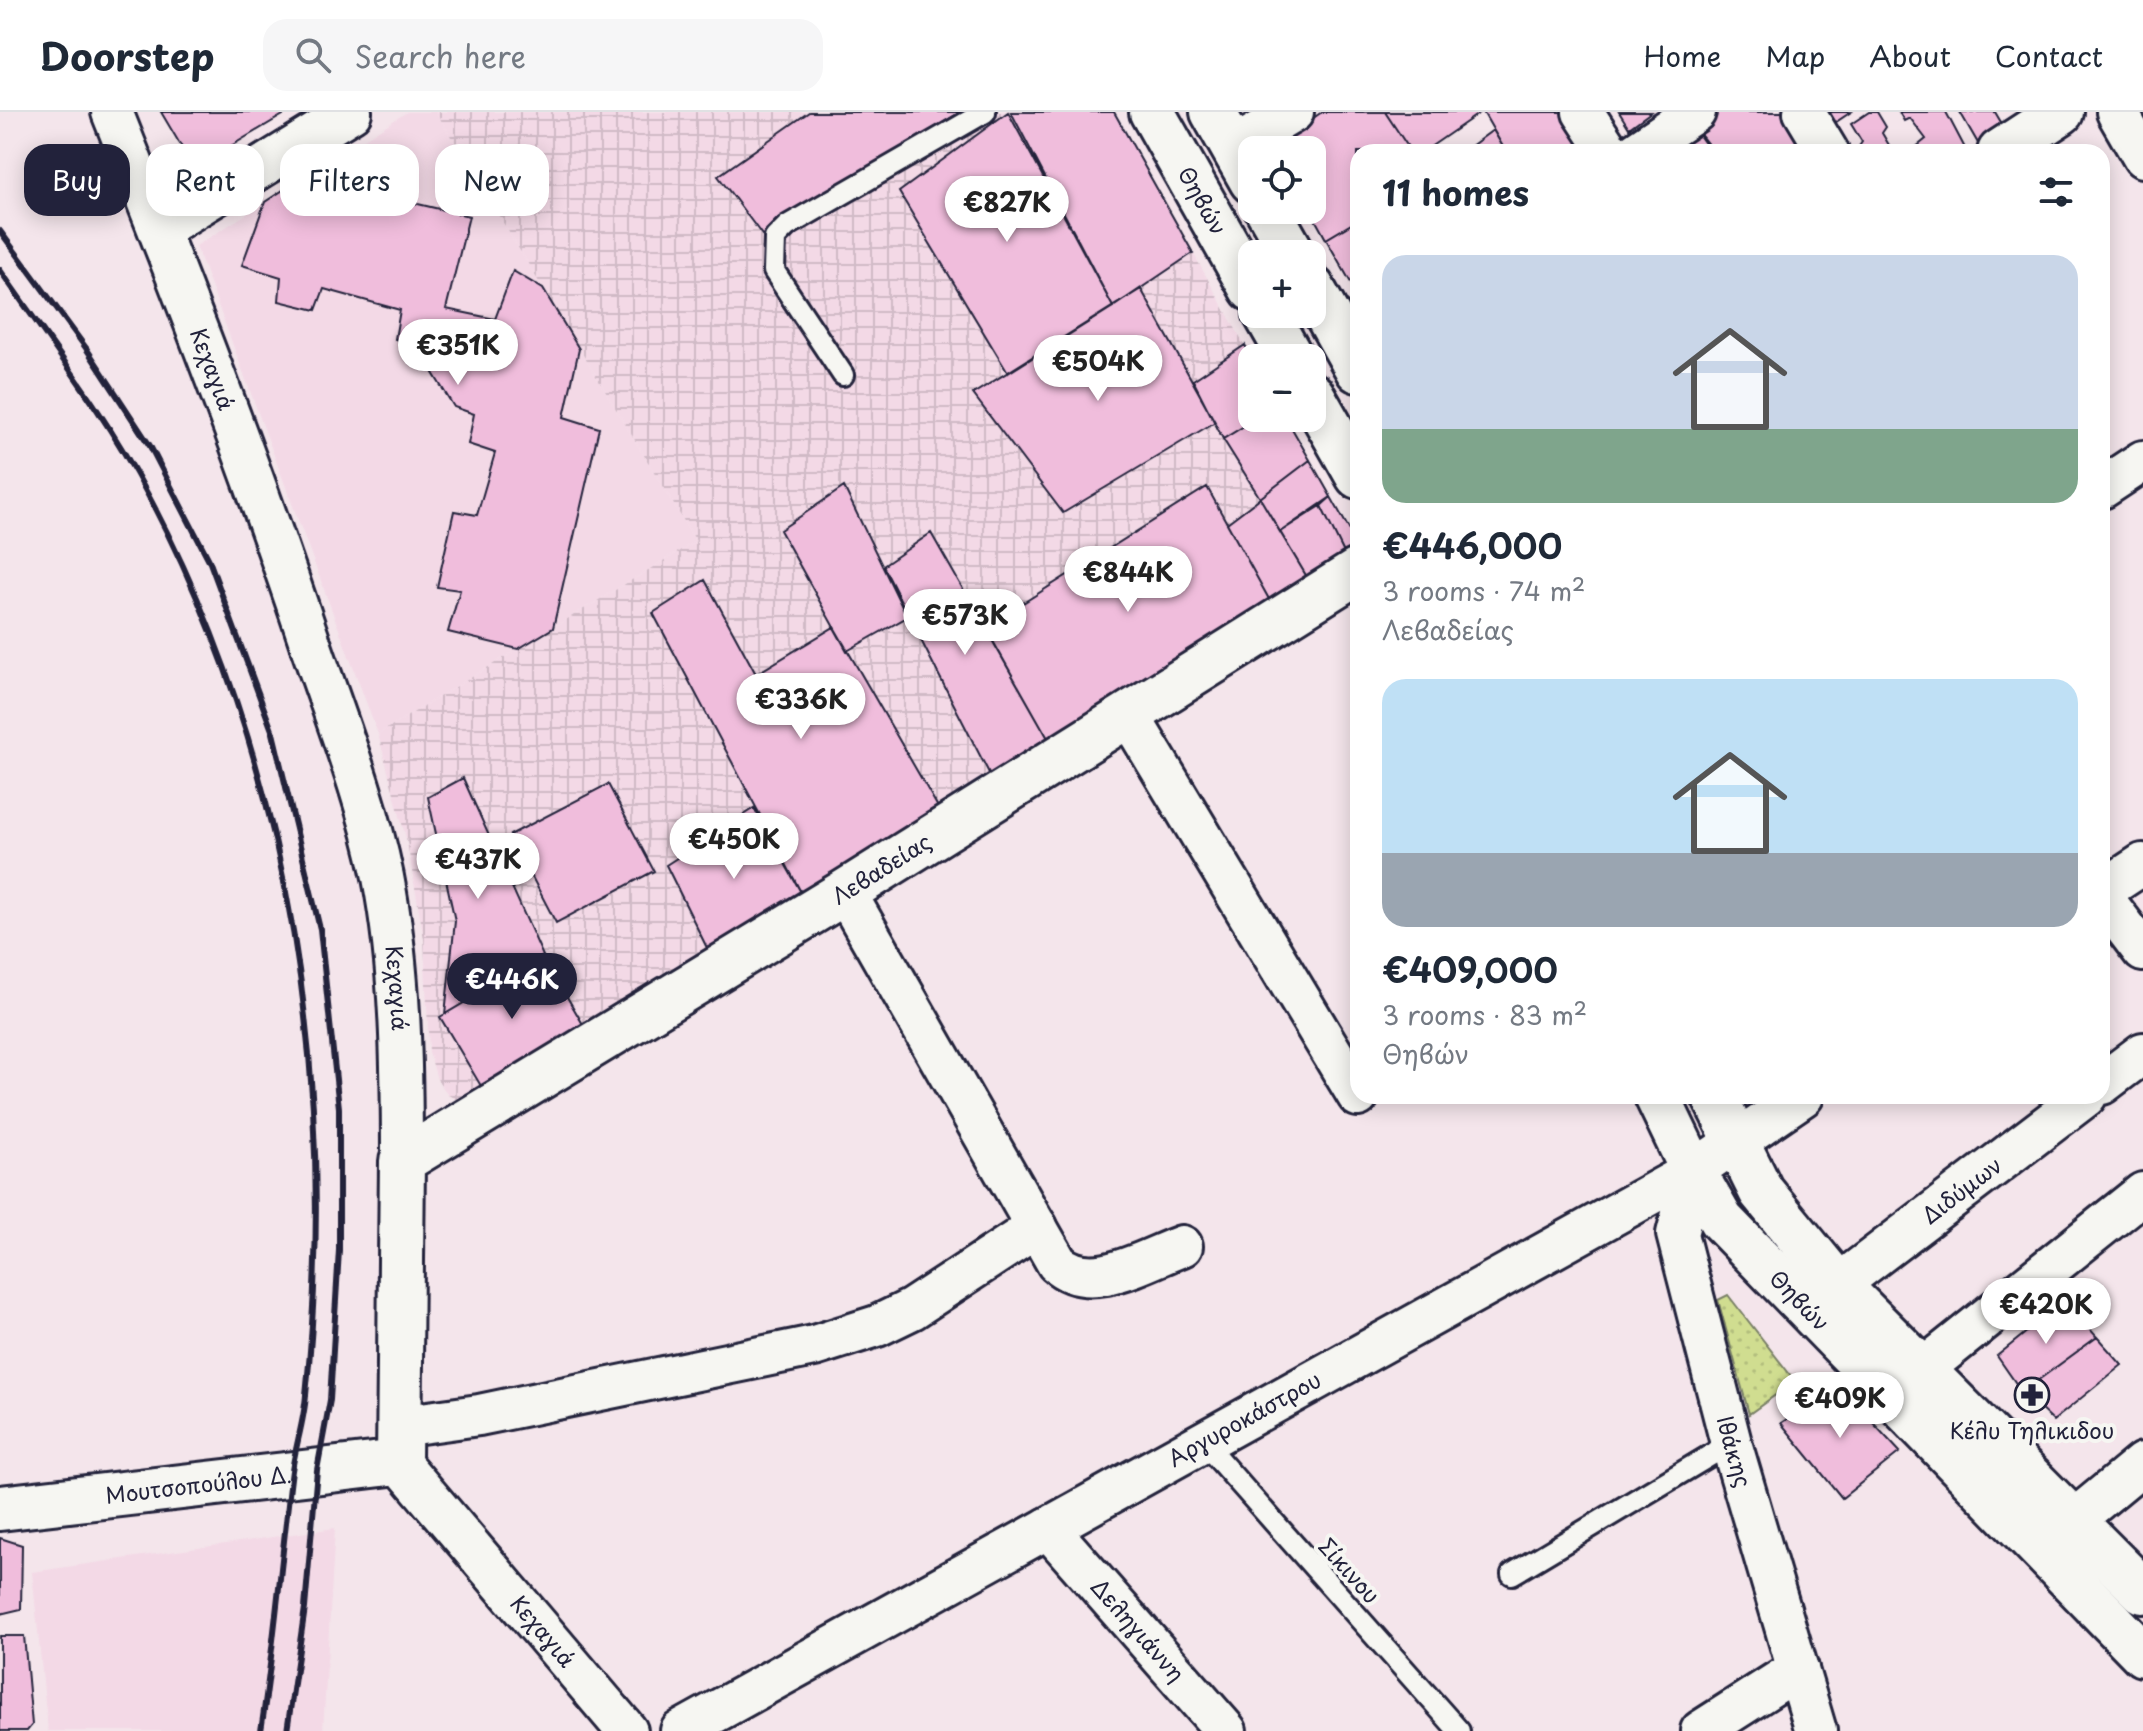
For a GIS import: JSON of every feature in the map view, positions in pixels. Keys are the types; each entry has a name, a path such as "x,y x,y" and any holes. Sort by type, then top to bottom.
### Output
{"main road":[{"name":"Θηβών","path":"1152,112 1238,264"},
{"path":"2012,144 2061,112"},
{"path":"1326,300 1346,318"},
{"path":"1326,420 1350,462"},
{"name":"Λεβαδείας","path":"402,1161 845,892 1350,576"},
{"name":"Θηβών","path":"1661,1104 1721,1220 2143,1654"},
{"name":"Θηβών","path":"1718,1104 1761,1191 1838,1285 2143,1591"},
{"name":"Κεχαγιά","path":"399,1444 402,1161"},
{"name":"Μουτσοπούλου Δ.","path":"0,1508 399,1444"}],"street":[{"name":"Κεχαγιά","path":"112,112 285,566 359,789 375,848 394,958 402,1056 402,1161"},
{"path":"159,230 351,112"},
{"path":"1233,147 1293,112"},
{"path":"1583,112 1604,144"},
{"path":"1648,144 1695,112"},
{"path":"1804,112 1823,144"},
{"path":"2117,112 2143,157"},
{"path":"2110,483 2143,461"},
{"path":"1128,714 1350,1082"},
{"path":"2110,888 2143,864"},
{"path":"845,892 1057,1263 1067,1272 1083,1278 1099,1276 1182,1246"},
{"path":"2110,905 2143,951"},
{"path":"2110,1078 2143,1053"},
{"name":"Αργυροκάστρου","path":"681,1731 1693,1171 1791,1104"},
{"name":"Διδύμων","path":"1838,1285 2076,1104"},
{"name":"Ιθάκης","path":"1693,1171 1677,1234 1731,1443 1816,1731"},
{"path":"1923,1369 2143,1193"},
{"path":"399,1444 479,1415 814,1346 877,1326 912,1309 1037,1227"},
{"name":"Κεχαγιά","path":"399,1444 627,1731"},
{"path":"2074,1520 2143,1463"},
{"name":"Δεληγιάννη","path":"1048,1528 1226,1731"},
{"path":"1701,1731 1798,1669"}],"lane":[{"path":"843,375 774,271 775,238 787,226 985,112"},
{"name":"Σίκινου","path":"1203,1442 1459,1731"},
{"path":"1512,1574 1731,1443"}],"shaded area":[{"path":"407,112 436,112 455,144 435,144 435,216 499,216 696,541 378,734 196,246 243,216 264,216 264,203 280,193 280,216 419,216 419,144 357,144"},
{"path":"436,112 1114,112 1244,344 1238,344 1238,432 1294,432 1350,531 1350,550 477,1101 464,1103 448,1095 437,1079 429,1052 424,939 407,842 378,734 696,541 499,216 549,216 549,144 455,144"},
{"path":"335,1528 323,1731 48,1731 32,1572"}],"green space":[{"path":"1728,1295 1795,1381 1749,1414 1718,1300"}],"building":[{"path":"161,112 288,112 234,144 180,144"},
{"path":"809,112 960,112 762,235 718,176"},
{"path":"1008,112 1113,307 1008,373 899,192"},
{"path":"1011,112 1114,112 1193,253 1113,307"},
{"path":"1322,112 1385,112 1406,144 1350,144 1350,225 1326,239 1318,224 1326,224 1326,136 1287,136"},
{"path":"1385,112 1481,112 1435,144 1406,144"},
{"path":"1483,112 1574,112 1594,144 1501,144"},
{"path":"1619,112 1651,112 1629,128"},
{"path":"1703,112 1785,112 1803,144 1705,144 1689,121"},
{"path":"1821,112 1851,112 1830,126"},
{"path":"1869,112 1877,112 1886,127 1882,133 1888,144 1861,144 1851,124"},
{"path":"1899,112 1946,112 1963,144 1920,144 1926,139 1910,118 1904,121"},
{"path":"1960,112 1995,112 2005,129 1978,144"},
{"path":"1689,121 1708,144 1656,144"},
{"path":"1493,130 1501,144 1474,144"},
{"path":"280,192 280,216 419,216 419,204 435,208 435,216 469,216 446,309 495,319 513,271 543,289 579,349 564,417 599,428 553,628 518,649 448,632 460,590 437,587 454,511 477,515 495,453 468,444 474,414 454,407 433,373 435,349 395,339 400,310 324,289 316,310 279,301 281,277 242,265 260,216 264,216 265,202"},
{"path":"1350,225 1350,281 1326,239"},
{"path":"1141,289 1215,422 1063,513 973,394"},
{"path":"1238,350 1238,430 1223,439 1193,380"},
{"path":"1238,430 1294,432 1310,460 1260,498 1223,439"},
{"path":"1310,460 1331,497 1280,532 1260,498"},
{"path":"844,487 907,617 847,651 780,530"},
{"path":"1207,487 1270,601 1049,740 985,627"},
{"path":"1331,497 1350,531 1350,550 1344,553 1321,506"},
{"path":"1260,498 1307,577 1270,601 1227,523"},
{"path":"1321,506 1344,553 1307,577 1280,532"},
{"path":"931,533 1049,740 991,777 883,566"},
{"path":"705,580 756,674 834,627 939,809 803,896 653,613"},
{"path":"463,778 543,956 445,1014 455,921 428,797"},
{"path":"608,784 654,871 556,923 510,835"},
{"path":"754,808 803,896 710,954 666,865"},
{"path":"543,956 584,1026 481,1086 440,1017"},
{"path":"2065,1301 2097,1337 2022,1392 1997,1356"},
{"path":"2097,1337 2122,1365 2053,1421 2022,1392"},
{"path":"1838,1385 1900,1452 1842,1498 1781,1423"},
{"path":"0,1538 22,1545 21,1609 0,1614"},
{"path":"0,1636 24,1636 32,1725 27,1731 0,1731"}],"railway":[{"path":"0,231 86,348 150,446 209,560 273,733 320,929 339,1108 339,1250 330,1400 317,1470 305,1608 287,1731"},
{"path":"0,270 132,465 198,600 238,708 270,819 293,933 308,1048 315,1164 314,1280 305,1405 291,1478 261,1731"}],"place":[{"name":"Κέλυ Τηλικιδου","path":"2032,1395"}]}
